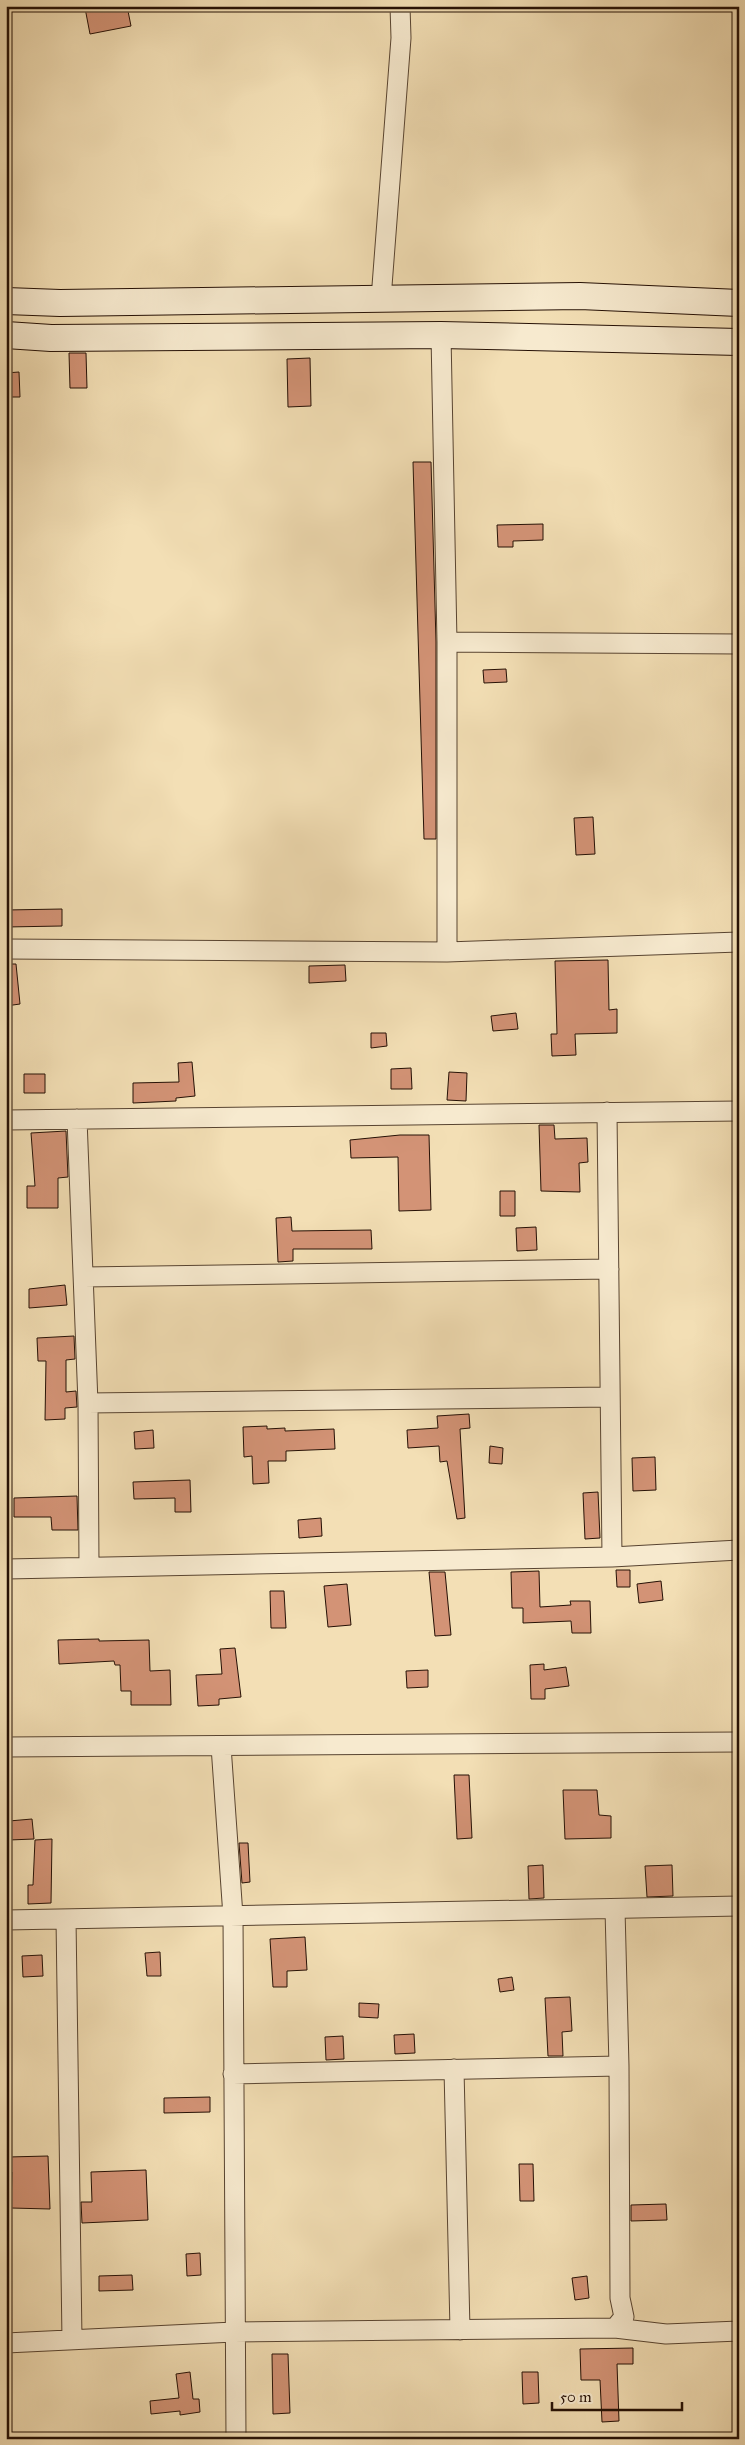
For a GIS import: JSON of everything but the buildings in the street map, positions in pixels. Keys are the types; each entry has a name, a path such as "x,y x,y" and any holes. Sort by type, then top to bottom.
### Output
{"main road":[{"path":"6,300 60,303 580,296 739,303"},
{"path":"6,335 60,338 441,335 739,342"}],"street":[{"path":"381,299 401,38 400,6"},
{"path":"441,335 447,642 447,952"},
{"path":"447,642 739,644"},
{"path":"6,949 447,952 739,942"},
{"path":"6,1120 739,1111"},
{"path":"607,1112 612,1557"},
{"path":"77,1119 88,1403 89,1566"},
{"path":"84,1277 608,1269"},
{"path":"88,1403 610,1397"},
{"path":"6,1569 612,1557 739,1550"},
{"path":"6,1747 739,1742"},
{"path":"221,1746 232,1916 236,2439"},
{"path":"6,1920 739,1906"},
{"path":"614,1908 619,2066 620,2298 624,2317 616,2328"},
{"path":"66,1919 72,2340"},
{"path":"233,2074 619,2066"},
{"path":"454,2069 460,2330"},
{"path":"6,2343 234,2332 616,2328 666,2334 739,2330"}]}
